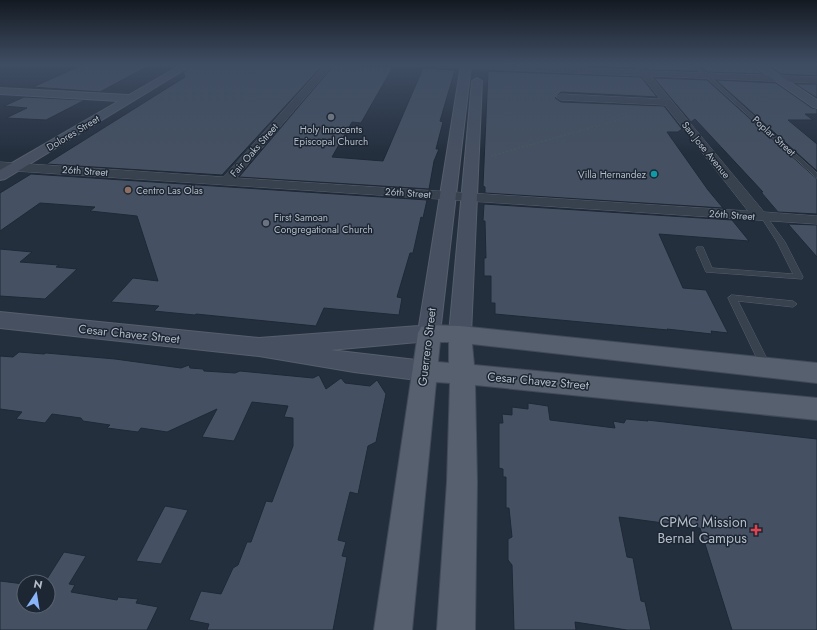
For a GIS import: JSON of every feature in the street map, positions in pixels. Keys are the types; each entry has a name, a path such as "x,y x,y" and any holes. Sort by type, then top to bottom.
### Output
{"main road":[{"path":"62,94 131,98"},
{"name":"Dolores Street","path":"90,108 115,94"},
{"name":"Dolores Street","path":"0,176 137,94"},
{"name":"Guerrero Street","path":"393,630 447,196 467,94"},
{"path":"456,630 462,491 463,374 460,334 469,197 471,94"},
{"path":"801,94 817,106"},
{"name":"Cesar Chavez Street","path":"0,320 259,347 354,362 425,371 506,377 817,409"},
{"name":"Cesar Chavez Street","path":"259,347 429,333 460,334 817,373"}],"street":[{"name":"Fair Oaks Street","path":"227,180 303,94"},
{"name":"San Jose Avenue","path":"662,94 762,217"},
{"path":"561,97 668,102"},
{"name":"26th Street","path":"0,166 817,220"}],"lane":[{"name":"Poplar Street","path":"727,94 817,176"},
{"path":"700,249 709,270 799,277 781,242 762,217"},
{"path":"766,367 732,298 793,304"}],"path":[{"path":"491,156 637,115"}],"building":[{"path":"157,94 296,94 222,175 46,164"},
{"path":"309,94 377,94 361,123 352,122 332,157 383,161 412,94 448,94 440,121 443,122 436,149 439,149 434,161 429,189 239,177"},
{"path":"487,94 559,94 555,98 561,102 664,106 682,129 678,132 667,132 708,190 723,208 485,193 485,187 483,186"},
{"path":"607,94 655,94 657,97"},
{"path":"668,94 723,94 817,179 817,214 778,212 761,192 763,192 695,119 691,122"},
{"path":"732,94 792,94 812,108 817,109 817,114 805,114 813,120 788,120 817,144 817,171"},
{"path":"811,94 817,94 817,98"},
{"path":"24,97 85,100 46,120 6,118 27,108 4,106"},
{"path":"31,174 427,200 423,218 421,217 413,253 410,253 397,297 402,298 399,315 324,308 316,326 154,311 159,306 111,302 133,278 158,281 137,216 90,211 95,207 40,203 0,231 0,193"},
{"path":"484,204 732,220 749,241 659,234 683,288 706,290 728,333 711,331 712,334 495,314 495,303 491,303 491,276 484,276 484,258 486,258 485,221 483,221"},
{"path":"788,224 817,225 817,257"},
{"path":"0,249 32,252 20,262 59,265 56,267 77,269 45,299 0,296"},
{"path":"19,352 115,359 181,368 189,365 190,368 203,369 204,371 235,373 240,371 313,378 319,375 326,389 341,378 345,383 370,386 377,380 386,394 376,442 368,446 358,494 350,492 338,540 346,542 342,556 347,557 333,630 207,630 209,624 189,620 201,591 221,594 233,568 238,565 247,542 251,542 266,501 272,502 293,446 293,418 284,417 288,406 252,402 234,441 202,437 217,409 167,432 141,428 138,432 107,428 110,425 83,421 81,418 52,414 45,423 16,419 22,412 0,409 0,356 13,357"},
{"path":"528,403 548,406 550,420 615,428 613,421 624,423 626,419 648,421 647,420 817,439 817,630 732,630 700,528 619,517 627,557 633,558 641,601 645,602 651,630 627,630 575,622 576,630 514,630 512,565 508,560 508,539 512,537 509,508 506,508 506,477 503,477 503,469 499,468 499,423 503,423 502,414 512,415 512,407 528,409"},
{"path":"165,506 188,510 161,564 136,561"},
{"path":"64,552 86,556 69,584 75,585 71,592 117,600 118,597 138,599 136,603 158,607 147,630 0,630 0,581 16,583 16,614 56,614 56,574 50,574"}],"place":[{"name":"Holy Innocents Episcopal Church","path":"331,117"},
{"name":"Villa Hernandez","path":"654,174"},
{"name":"Centro Las Olas","path":"128,190"},
{"name":"First Samoan Congregational Church","path":"266,223"},
{"name":"CPMC Mission Bernal Campus","path":"756,530"}]}
